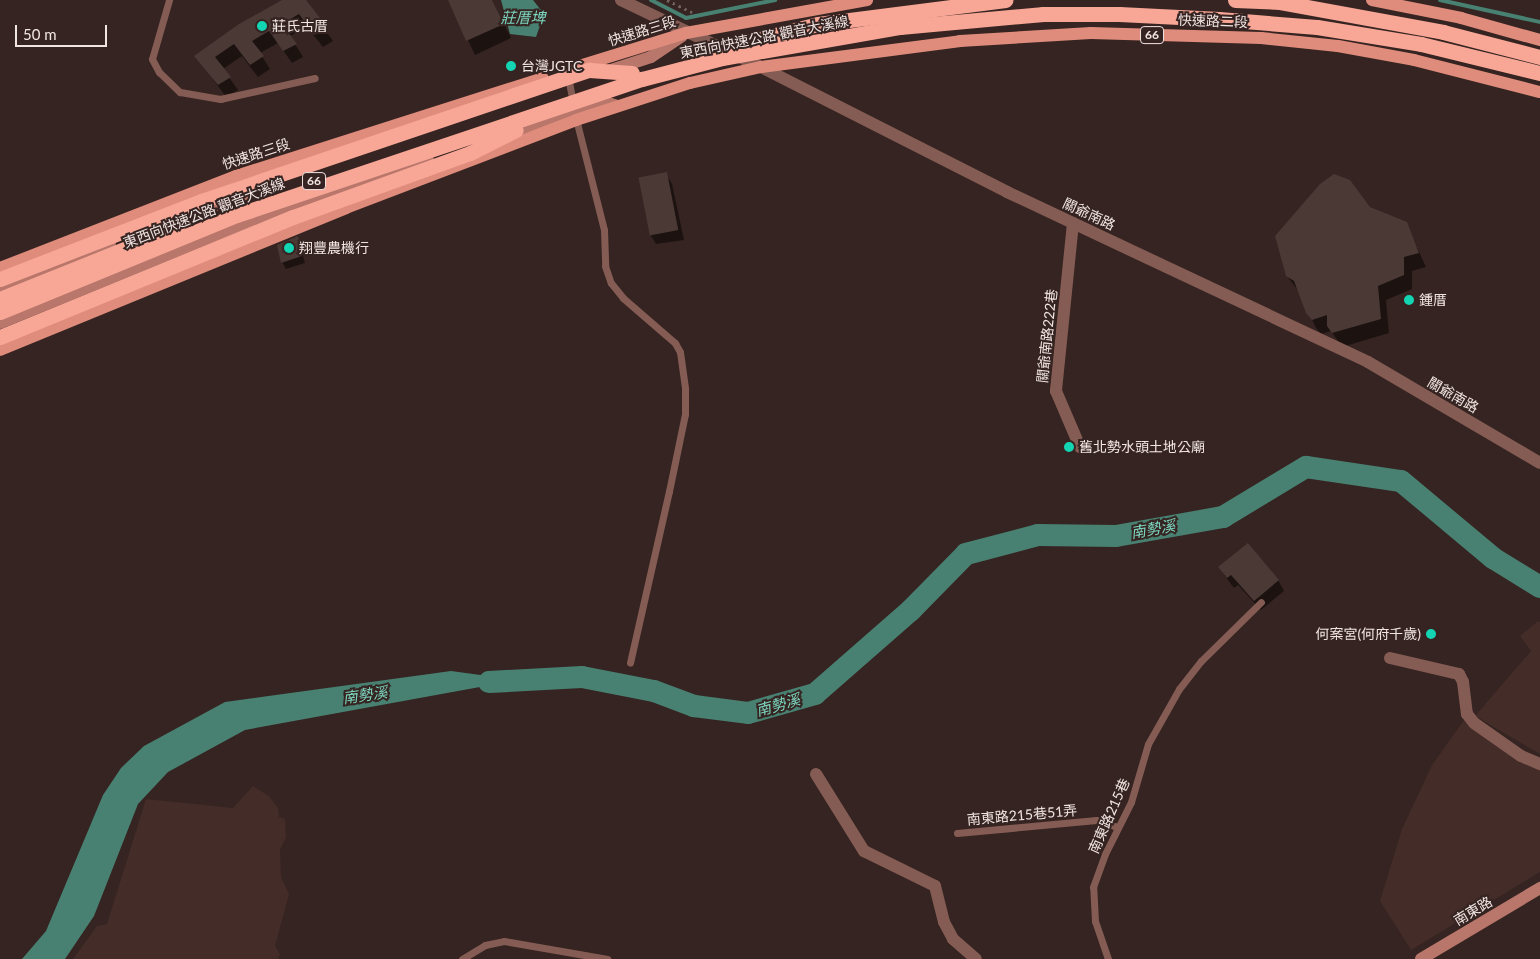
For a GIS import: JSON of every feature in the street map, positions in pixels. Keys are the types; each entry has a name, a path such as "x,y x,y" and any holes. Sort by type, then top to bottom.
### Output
{"highway":[{"name":"東西向快速公路 觀音大溪線","path":"0,299 239,205 632,73 818,24 1005,0"},
{"path":"1235,0 1280,2 1328,10 1443,32 1540,57"},
{"name":"東西向快速公路 觀音大溪線","path":"0,312 237,215 574,111 642,79 722,58 900,27 1043,14 1119,14 1317,28 1421,44 1540,73"},
{"path":"0,278 201,201 589,70 632,73"},
{"path":"0,337 284,220 470,153 574,111"}],"main road":[{"name":"66","path":"686,33 868,0"},
{"path":"1372,0 1461,18 1540,40"},
{"name":"快速路三段","path":"0,268 236,176 686,33"},
{"name":"快速路二段","path":"761,67 960,41 1091,33 1261,38 1338,46 1414,60 1540,92"},
{"name":"66","path":"0,350 262,244 574,111 617,106 690,83 761,67"}],"street":[{"name":"關爺南路","path":"622,0 686,33 761,67 1073,223 1368,362 1540,463"},
{"name":"快速路三段","path":"0,287 242,195 651,57 686,33"},
{"path":"0,323 252,220 574,111"},
{"path":"236,176 262,244"},
{"name":"關爺南路222巷","path":"1073,223 1056,391 1080,447"},
{"path":"1390,658 1459,674 1463,682 1468,714 1474,723 1521,756 1540,764"},
{"path":"816,774 864,851 935,886 944,922 953,940 976,959"},
{"name":"南東路","path":"1421,959 1540,888"}],"lane":[{"path":"169,0 152,59 159,72 180,92 220,99 315,78"},
{"path":"566,70 574,111 604,230 606,266 611,283 623,298 675,344 680,352 685,388 685,414 630,663"},
{"name":"南東路215巷","path":"1108,959 1095,921 1093,887 1117,826 1131,802 1148,744 1179,689 1202,661 1261,602"},
{"name":"南東路215巷51弄","path":"957,833 1096,820 1117,826"},
{"path":"462,959 485,945 504,941 607,959"}],"path":[{"path":"667,0 692,12"}],"shaded area":[{"path":"1538,621 1540,622 1540,754 1475,716 1531,651 1520,636"},
{"path":"1464,720 1540,767 1540,872 1411,950 1380,901 1402,829 1432,765"},
{"path":"253,786 269,796 278,808 279,817 285,819 286,837 280,850 281,877 289,894 275,946 280,954 278,959 73,959 97,926 107,924 146,799 233,808"}],"water":[{"name":"莊厝埤","path":"501,0 533,0 544,14 536,37 510,34"},
{"path":"451,671 518,680 245,730 168,772 138,804 94,916 65,959 22,959 46,931 103,795 121,768 144,746 225,702"}],"building":[{"path":"282,0 306,0 327,27 314,35 299,14 282,24 297,44 283,51 269,31 252,41 264,56 250,65 234,44 215,57 231,77 218,85 194,56 239,24"},
{"path":"448,0 492,0 504,24 466,41"},
{"path":"667,172 678,230 650,235 639,178"},
{"name":"鍾厝","path":"1334,174 1350,180 1370,207 1407,222 1419,253 1404,257 1404,275 1378,286 1381,319 1332,333 1327,326 1327,315 1312,320 1306,313 1294,281 1286,276 1275,236 1320,184"},
{"name":"翔豐農機行","path":"298,236 302,256 281,263 277,245"},
{"path":"1248,543 1279,580 1254,601 1231,575 1227,578 1218,567"}],"waterway":[{"path":"651,0 686,18 775,0"},
{"path":"1440,0 1540,22"},
{"name":"南勢溪","path":"489,682 582,677 654,691 694,706 748,713 815,694 911,610 966,554 1038,535 1116,536 1223,517 1306,467 1401,481 1493,558 1540,587"}],"place":[{"name":"莊氏古厝","path":"262,26"},
{"name":"台灣JGTC","path":"511,66"},
{"name":"翔豐農機行","path":"289,248"},
{"name":"鍾厝","path":"1409,300"},
{"name":"舊北勢水頭土地公廟","path":"1069,447"},
{"name":"何案宮(何府千歲)","path":"1431,634"}]}
